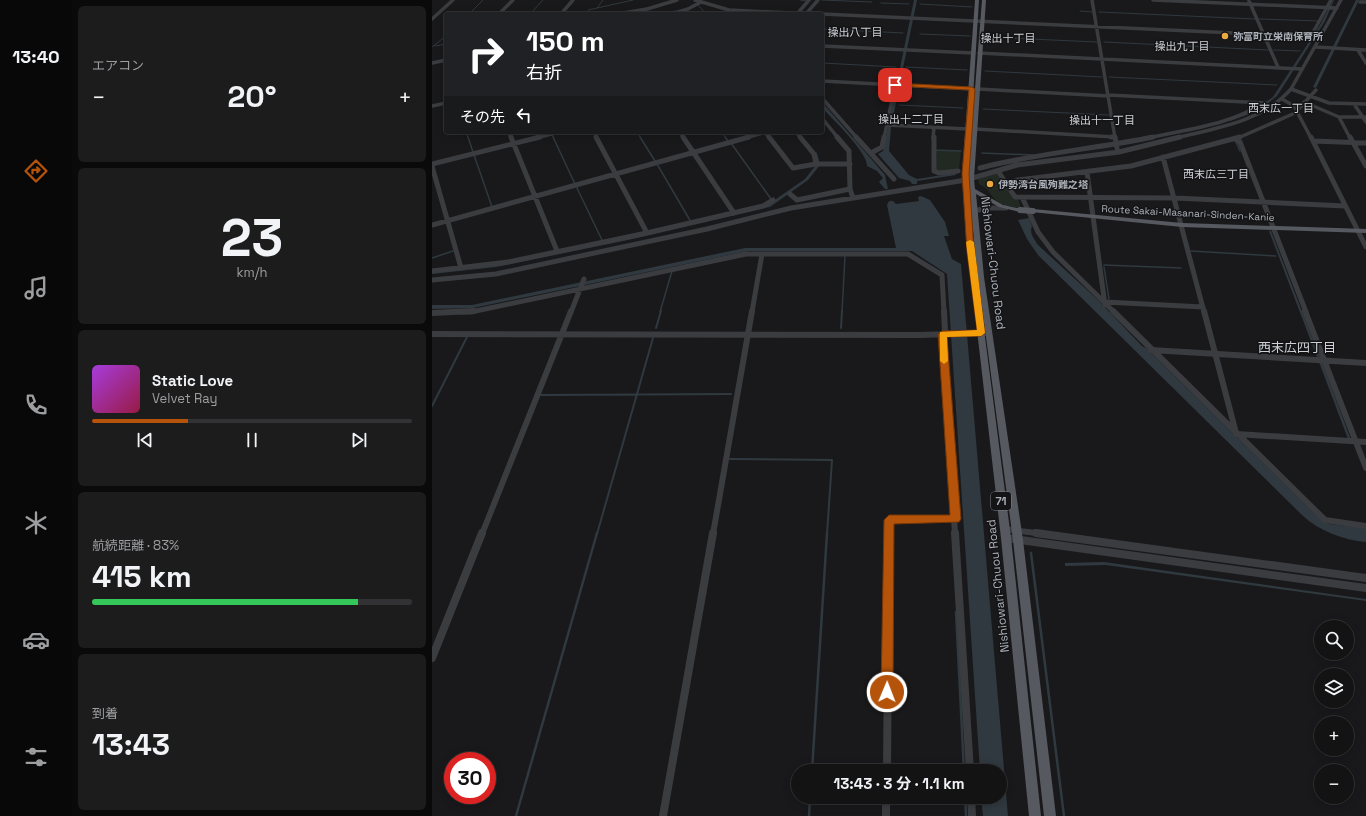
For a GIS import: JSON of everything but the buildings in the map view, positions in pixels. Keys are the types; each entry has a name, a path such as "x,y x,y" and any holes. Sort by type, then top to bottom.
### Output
{"main road":[{"name":"71","path":"969,184 975,129 973,53 977,0"},
{"name":"71","path":"969,184 968,129 975,89 984,0"},
{"name":"Route Sakai-Masanari-Sinden-Kanie","path":"969,184 1006,208 1020,210 1182,225 1366,231"},
{"name":"Nishiowari-Chuou Road","path":"969,184 975,211 981,277 982,333 1006,538 1034,816"},
{"name":"Nishiowari-Chuou Road","path":"969,184 970,252 982,333 1017,530 1050,816"}],"street":[{"path":"432,19 452,0"},
{"path":"501,12 513,0"},
{"path":"563,12 573,0"},
{"path":"627,12 677,0"},
{"path":"696,0 729,10 764,12"},
{"path":"800,12 809,0"},
{"path":"808,12 818,0"},
{"path":"1092,0 1117,148"},
{"path":"1153,0 1249,2 1334,8"},
{"path":"1311,36 1331,0"},
{"path":"432,280 496,274 707,229 791,208 853,198 969,184 998,171 1017,166 1117,148 1238,119 1254,117 1272,104 1282,99 1290,89 1322,37 1334,8 1341,0"},
{"path":"677,12 688,9 701,2"},
{"path":"1249,2 1278,67"},
{"path":"1360,2 1366,2"},
{"path":"824,14 1322,37"},
{"path":"824,46 973,53"},
{"path":"1316,47 1366,50"},
{"path":"1358,50 1366,63"},
{"path":"979,53 1301,69"},
{"path":"432,63 444,60"},
{"path":"824,81 1272,104"},
{"path":"871,153 882,147 895,85"},
{"path":"1290,89 1329,103 1366,104"},
{"path":"1007,183 1018,180 1087,173 1131,166 1237,141 1298,111 1304,102 1316,90"},
{"path":"1282,99 1294,106 1298,111 1366,247"},
{"path":"824,100 894,179"},
{"path":"1304,102 1339,119 1364,117"},
{"path":"432,106 444,103"},
{"path":"980,168 1004,162 1117,148 1238,119 1263,103"},
{"path":"1354,104 1366,122"},
{"path":"1339,119 1366,166"},
{"path":"824,120 850,152 850,189 853,198"},
{"path":"887,125 968,129"},
{"path":"934,128 932,150 935,155 934,171 940,173 958,171"},
{"path":"975,129 1115,137"},
{"path":"510,134 557,251"},
{"path":"461,268 432,165 551,134"},
{"path":"595,134 647,233"},
{"path":"681,134 734,214"},
{"path":"432,226 758,134"},
{"path":"767,134 794,168 816,164 850,164"},
{"path":"798,134 814,154 816,164"},
{"path":"1237,141 1263,202 1366,468"},
{"path":"1313,141 1366,143"},
{"path":"1164,158 1236,434"},
{"path":"998,171 1015,197 1175,198 1345,206"},
{"path":"1087,173 1092,198 1105,303"},
{"path":"790,194 797,200 850,189"},
{"path":"1022,197 1038,232 1045,243 1151,350 1325,520 1366,526"},
{"path":"432,271 508,262 734,214 763,206 773,200"},
{"path":"975,211 985,208 1006,208"},
{"path":"664,816 762,254"},
{"path":"432,313 471,312 743,255 911,255 942,277 970,764"},
{"path":"432,658 584,279"},
{"path":"1105,303 1203,307"},
{"path":"432,334 747,335 982,333"},
{"path":"1151,350 1366,363"},
{"path":"1236,434 1366,442"},
{"path":"886,764 889,520 955,519"},
{"path":"1005,529 1366,578"},
{"path":"1006,538 1366,588"},
{"path":"886,804 886,816"},
{"path":"971,804 972,816"}],"shaded area":[{"path":"914,0 917,0 891,127 889,151 909,175 917,179 955,173 956,175 917,181 917,184 912,184 910,181 899,178 878,154 883,151"},
{"path":"1333,0 1325,21 1277,96 1258,111 1230,121 1229,119 1249,113 1273,97 1320,25"},
{"path":"1356,0 1359,0 1316,88 1313,87"},
{"path":"824,104 885,175 888,189 885,189 879,182 883,178 877,171 867,166 866,160 862,153 841,127 824,110"},
{"path":"934,150 961,151 959,169 940,172 935,169 937,155"},
{"path":"816,165 820,165 808,180 770,207 628,240 496,267 432,274 432,272 470,269 769,204 805,179"},
{"path":"996,173 1018,199 1021,208 999,203 986,188 979,184 978,179"},
{"path":"921,196 930,200 945,222 949,236 944,236 952,259 961,264 1004,764 980,764 947,274 912,251 749,251 473,308 432,309 432,305 472,305 745,248 896,248 887,205 889,201 893,201 896,204 919,201 918,197"},
{"path":"1029,218 1032,226 1032,234 1038,245 1097,299 1142,346 1146,348 1317,516 1329,524 1366,528 1366,542 1332,534 1316,526 1302,515 1038,255 1027,239 1018,220"},
{"path":"1269,231 1271,231 1320,358 1317,357"},
{"path":"1319,362 1322,362 1351,440 1348,439"},
{"path":"1104,562 1366,599 1366,601 1106,565 1065,566 1065,563"},
{"path":"982,804 1007,804 1008,816 983,816"}],"waterway":[{"path":"471,12 483,0"},
{"path":"532,12 543,0"},
{"path":"597,8 603,0"},
{"path":"597,8 633,0"},
{"path":"800,0 807,1"},
{"path":"822,0 872,2"},
{"path":"881,3 909,4"},
{"path":"920,4 972,7"},
{"path":"698,5 704,12"},
{"path":"589,12 588,10 597,8"},
{"path":"671,12 675,11"},
{"path":"1080,11 1092,12"},
{"path":"1099,12 1255,19"},
{"path":"1259,19 1319,21"},
{"path":"824,29 903,33"},
{"path":"920,34 970,36"},
{"path":"986,37 1097,42"},
{"path":"432,47 444,38"},
{"path":"1104,42 1268,50"},
{"path":"435,46 444,44"},
{"path":"1274,50 1300,51"},
{"path":"824,63 896,67"},
{"path":"906,67 967,70"},
{"path":"985,71 1102,77"},
{"path":"1109,77 1277,85"},
{"path":"899,105 963,108"},
{"path":"983,109 1109,115"},
{"path":"467,134 468,138"},
{"path":"552,134 554,138"},
{"path":"638,134 641,138"},
{"path":"723,134 726,138"},
{"path":"468,137 473,152"},
{"path":"553,137 575,184"},
{"path":"640,137 655,161"},
{"path":"725,137 728,141"},
{"path":"1236,142 1240,151"},
{"path":"731,143 771,199"},
{"path":"934,150 961,151"},
{"path":"816,153 819,163"},
{"path":"982,153 1033,155"},
{"path":"474,155 492,207"},
{"path":"657,164 691,222"},
{"path":"576,186 602,240"},
{"path":"432,258 453,251"},
{"path":"1191,251 1276,256"},
{"path":"842,312 845,256"},
{"path":"1104,265 1181,268"},
{"path":"1104,267 1109,299"},
{"path":"660,312 672,271"},
{"path":"656,328 661,311"},
{"path":"841,328 842,311"},
{"path":"432,406 467,337"},
{"path":"637,394 653,338"},
{"path":"541,395 637,394"},
{"path":"597,534 637,394"},
{"path":"637,394 731,394"},
{"path":"730,459 832,460 827,534"},
{"path":"516,816 597,533"},
{"path":"812,764 827,533"},
{"path":"1031,553 1064,816"},
{"path":"956,612 964,764"},
{"path":"809,816 810,804"},
{"path":"965,804 966,816"}],"slow traffic":[{"path":"944,361 942,334 981,333 970,252 970,242"}],"place":[{"name":"弥富町立栄南保育所","path":"1225,36"},
{"name":"伊勢湾台風殉難之塔","path":"990,184"}],"district":[{"name":"操出八丁目","path":"855,32"},
{"name":"操出十丁目","path":"1008,38"},
{"name":"操出九丁目","path":"1182,46"},
{"name":"西末広一丁目","path":"1281,108"},
{"name":"操出十二丁目","path":"911,119"},
{"name":"操出十一丁目","path":"1102,120"},
{"name":"西末広三丁目","path":"1216,174"},
{"name":"西末広四丁目","path":"1297,347"}],"route":[{"path":"887,692 889,520 955,519 942,334 981,333 970,252 965,174 972,89 895,85"}]}
